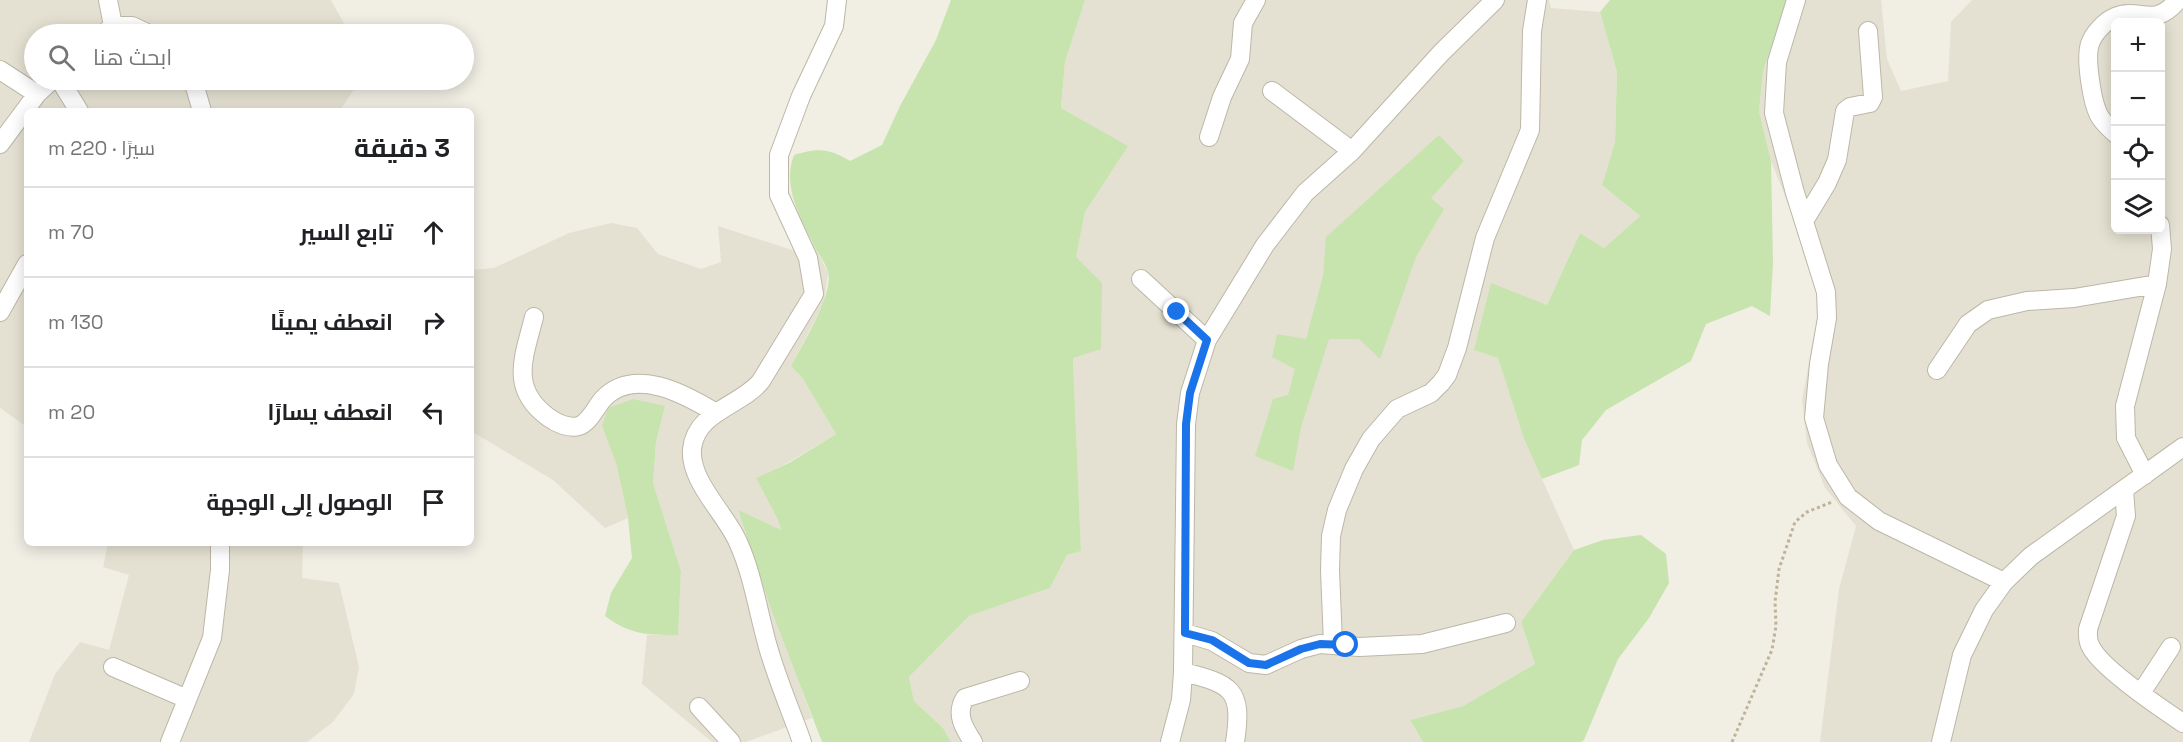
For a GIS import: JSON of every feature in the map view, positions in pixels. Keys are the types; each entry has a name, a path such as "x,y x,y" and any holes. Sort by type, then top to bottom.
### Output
{"street":[{"path":"108,0 108,24"},
{"path":"802,742 769,650 750,574 738,540 698,477 692,450 705,420 757,386 814,294 808,258 779,195 779,155 801,96 834,26 837,0"},
{"path":"1209,137 1222,97 1240,59 1243,23 1256,0"},
{"path":"1170,742 1181,700 1185,633 1186,424 1190,393 1207,340 1228,303 1272,237 1305,193 1352,151 1441,53 1495,0"},
{"path":"1333,644 1330,570 1331,536 1336,510 1354,469 1371,439 1397,409 1431,393 1447,375 1457,348 1485,238 1530,130 1532,31 1537,0"},
{"path":"1796,0 1777,62 1774,113 1826,292 1827,318 1819,364 1814,418 1828,465 1848,496 1879,521 2004,582"},
{"path":"2111,130 2099,116 2092,95 2089,45 2101,27 2115,17 2130,15 2153,17 2164,13 2178,0"},
{"path":"1804,221 1827,183 1837,160 1845,111 1850,107 1870,103 1873,97 1868,31"},
{"path":"0,70 24,85"},
{"path":"32,90 37,93"},
{"path":"26,108 40,90"},
{"path":"66,90 76,108"},
{"path":"196,90 201,108"},
{"path":"1272,91 1352,151"},
{"path":"0,144 24,111"},
{"path":"2145,475 2126,438 2125,406 2157,284 2162,249 2161,234"},
{"path":"0,312 24,269"},
{"path":"1141,279 1207,340"},
{"path":"1937,370 1968,324 1988,310 2027,301 2074,297 2157,284"},
{"path":"534,317 521,368 522,381 528,396 537,408 551,419 566,426 579,426 587,421 610,391 623,385 662,386 697,401 717,413"},
{"path":"1941,742 1962,654 1984,610 2004,582 2031,556 2183,447"},
{"path":"2124,490 2126,516 2088,629 2088,640 2091,649 2104,663 2183,723"},
{"path":"170,742 212,638 220,570 220,546"},
{"path":"1185,633 1212,640 1249,663 1266,665 1301,649 1333,644 1359,647 1422,644 1506,623"},
{"path":"2141,693 2171,647"},
{"path":"113,666 187,699"},
{"path":"1183,672 1215,680 1230,690 1238,706 1235,742"},
{"path":"973,742 962,725 960,714 964,698 1020,681"},
{"path":"699,707 731,742"}],"path":[{"path":"1732,742 1772,650 1776,626 1775,602 1779,569 1795,522 1807,512 1848,496"}],"shaded area":[{"path":"0,0 331,0 344,24 24,24 24,90 353,90 341,108 24,108 24,425 0,408"},
{"path":"1085,0 1549,0 1551,8 1600,12 1617,72 1615,142 1602,185 1640,216 1604,248 1580,233 1547,305 1475,350 1498,358 1524,439 1574,550 1521,622 1535,664 1463,706 1410,720 1423,742 951,742 943,728 914,701 909,677 969,616 1050,588 1067,555 1081,551 1073,358 1076,257 1085,212 1127,146 1061,108 1065,62"},
{"path":"1787,0 1881,0 1887,59 1901,91 1948,81 1951,22 1972,0 2183,0 2183,742 1820,742 1839,589 1856,526 1825,488 1807,443 1802,400 1813,340 1821,315 1813,277 1793,216 1771,161 1759,111 1763,71"},
{"path":"611,223 637,228 658,254 701,269 721,262 718,226 798,252 813,242 828,273 824,303 791,366 803,379 836,434 782,466 756,478 778,520 781,531 738,511 812,718 746,742 712,742 642,684 647,635 678,635 681,571 653,483 656,442 665,406 602,426 617,465 628,518 605,528 553,480 474,433 474,270 494,268 569,233"},
{"path":"107,546 303,546 302,578 339,583 359,667 354,694 333,722 307,742 29,742 55,674 80,642 109,650 129,575 103,567"}],"green space":[{"path":"951,0 1085,0 1065,62 1061,108 1128,146 1085,212 1076,257 1102,283 1101,349 1073,358 1081,551 1067,555 1050,588 969,616 909,677 914,701 943,728 951,742 822,742 771,609 738,510 781,530 756,478 789,463 836,434 803,379 791,366 822,306 829,281 826,267 795,204 790,180 791,167 794,155 802,153 823,150 850,161 882,145 900,106 936,40"},
{"path":"1610,0 1787,0 1763,71 1759,111 1771,161 1773,263 1770,316 1752,306 1706,324 1691,361 1606,410 1582,440 1579,465 1542,479 1524,439 1498,358 1474,350 1491,283 1547,305 1580,233 1604,248 1640,216 1602,185 1615,142 1617,72 1600,12"},
{"path":"1439,135 1464,161 1431,198 1444,209 1416,257 1380,359 1359,339 1329,339 1301,427 1293,471 1255,456 1273,399 1288,395 1295,369 1272,357 1277,334 1306,339 1323,276 1326,237"},
{"path":"633,399 665,406 656,442 653,483 681,571 678,635 640,633 623,627 605,616 611,593 632,558 628,518 617,466 602,426 608,408"},
{"path":"1641,535 1666,554 1669,583 1649,618 1618,659 1584,740 1581,742 1423,742 1410,720 1463,706 1535,664 1521,622 1574,550 1603,540"}],"route":[{"path":"1177,312 1207,340 1190,393 1186,424 1185,633 1212,640 1249,663 1266,665 1301,649 1320,644 1346,645"}]}
